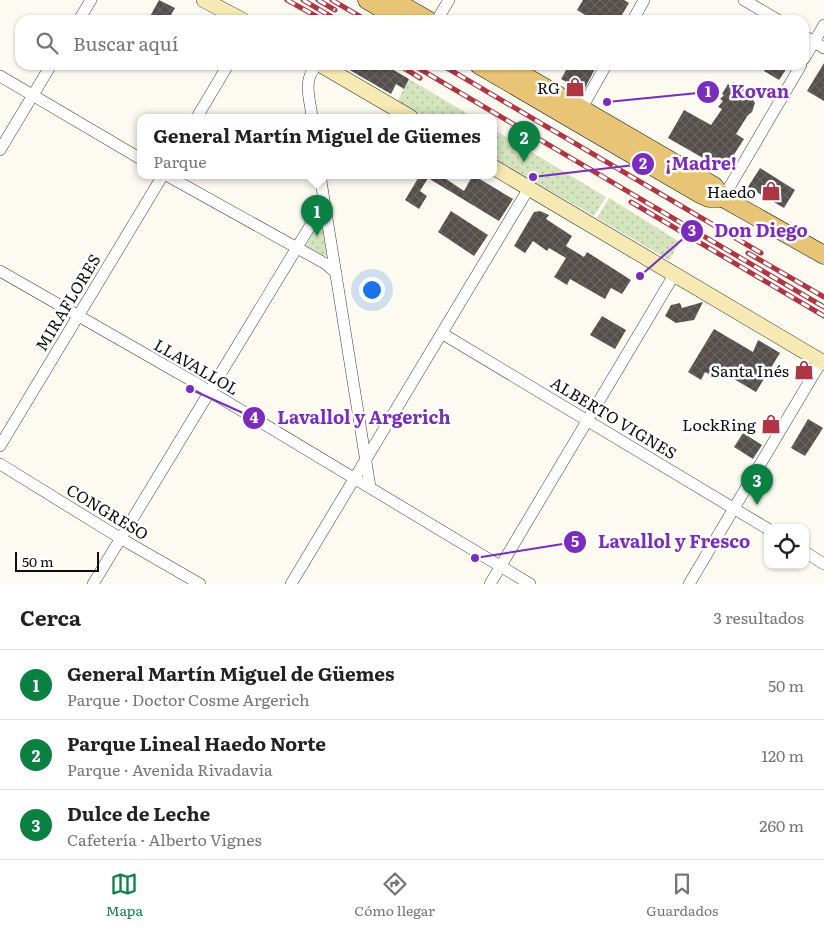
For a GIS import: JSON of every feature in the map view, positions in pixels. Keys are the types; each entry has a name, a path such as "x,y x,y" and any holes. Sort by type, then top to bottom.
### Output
{"main road":[{"path":"366,0 392,15"},
{"path":"393,0 419,15"},
{"path":"489,70 578,115"},
{"path":"513,70 578,115 700,194 708,198 723,198 824,255"}],"street":[{"path":"82,15 91,0"},
{"path":"204,0 232,15"},
{"path":"440,15 449,0"},
{"path":"635,15 644,0"},
{"path":"744,0 770,15"},
{"path":"814,42 824,25"},
{"path":"0,150 49,70"},
{"path":"199,114 225,70"},
{"path":"312,114 308,83 313,70"},
{"path":"330,70 405,114"},
{"path":"578,115 603,70"},
{"path":"723,198 798,70"},
{"path":"0,76 137,157"},
{"path":"497,169 823,362 689,584"},
{"name":"MIRAFLORES","path":"0,446 163,179"},
{"path":"172,179 326,264 336,273"},
{"path":"321,179 370,487"},
{"path":"291,584 529,188"},
{"path":"93,584 324,203"},
{"name":"LLAVALLOL","path":"0,270 356,478 530,584"},
{"path":"490,584 674,275"},
{"name":"ALBERTO VIGNES","path":"443,334 588,419 764,526"},
{"name":"CONGRESO","path":"0,464 120,538 200,584"},
{"path":"809,555 824,564"}],"green space":[{"path":"409,79 468,114 418,114 397,102"},
{"path":"497,131 606,197 594,216 497,160"},
{"path":"609,198 680,242 669,260 597,218"},
{"path":"318,224 322,225 327,255 324,256 306,246"}],"building":[{"path":"159,0 175,8 171,15 151,15"},
{"path":"583,0 624,0 629,3 622,15 585,15 577,10"},
{"path":"824,63 824,101 807,91"},
{"path":"350,70 394,70 409,79 404,89 396,84 391,94"},
{"path":"566,70 594,70 584,90 561,79"},
{"path":"764,70 786,70 779,80"},
{"path":"733,82 757,96 753,100 755,103 752,112 736,134 744,139 724,170 668,138 684,110 711,125 722,109 718,107 723,101 720,99 724,95 722,94 728,84 730,86"},
{"path":"760,168 795,190 784,208 748,187"},
{"path":"418,179 427,179 420,191 427,196 419,209 405,200"},
{"path":"430,179 446,179 464,191 471,179 480,179 513,199 499,221"},
{"path":"451,211 488,235 474,256 438,232"},
{"path":"540,211 549,215 546,219 572,236 566,246 584,257 587,252 631,280 622,294 611,288 605,299 570,279 567,285 554,277 566,258 549,248 547,251 533,241 525,253 514,246 534,212"},
{"path":"703,302 694,320 676,323 665,316 671,305 680,303 682,308"},
{"path":"602,316 626,330 615,349 590,335"},
{"path":"714,329 753,352 758,340 780,353 756,392 722,372 718,379 705,372 701,380 688,372"},
{"path":"808,419 823,428 805,456 791,448"},
{"path":"743,433 762,445 753,459 734,447"}],"railway":[{"path":"287,0 314,15"},
{"path":"303,0 328,15"},
{"path":"318,0 335,10"},
{"path":"332,0 358,15"},
{"path":"407,70 420,78"},
{"path":"421,70 496,114"},
{"path":"450,70 761,253"},
{"path":"497,114 824,307"},
{"path":"631,202 824,316"},
{"path":"748,253 824,297"}],"place":[{"name":"RG","path":"575,87"},
{"name":"Kovan","path":"607,102"},
{"name":"Parque Lineal Haedo Norte","path":"524,162"},
{"name":"¡Madre!","path":"533,177"},
{"name":"Haedo","path":"771,191"},
{"name":"General Martín Miguel de Güemes","path":"317,236"},
{"name":"Don Diego","path":"640,276"},
{"name":"Santa Inés","path":"804,370"},
{"name":"Lavallol y Argerich","path":"190,389"},
{"name":"LockRing","path":"771,424"},
{"name":"Dulce de Leche","path":"757,505"},
{"name":"Lavallol y Fresco","path":"475,558"}]}
